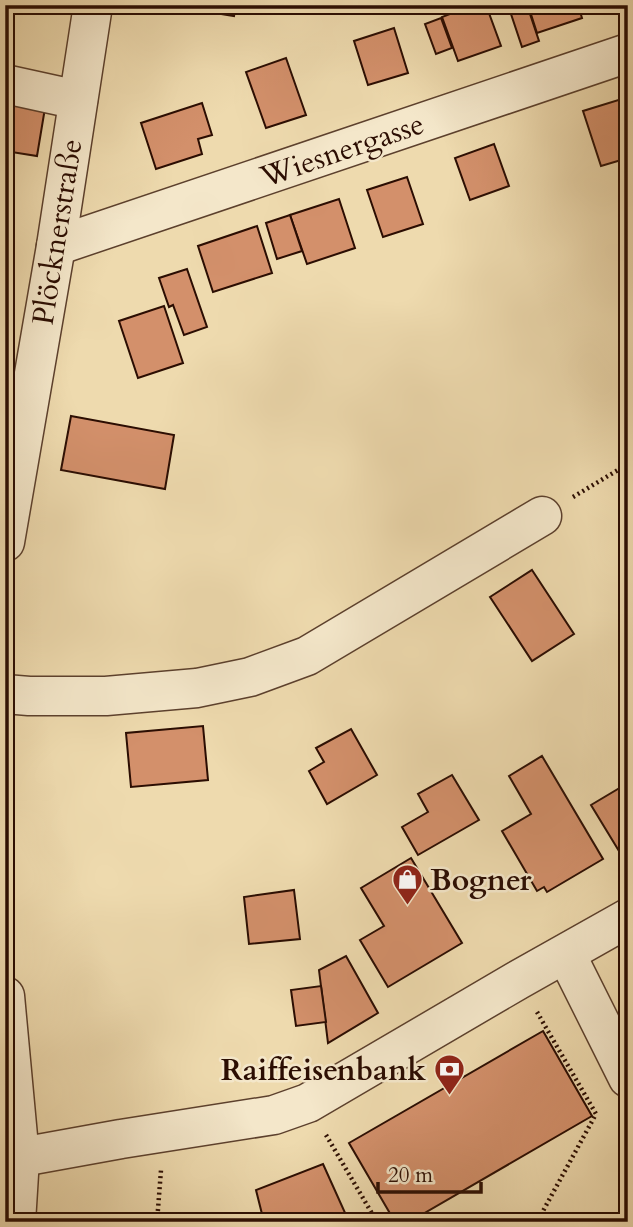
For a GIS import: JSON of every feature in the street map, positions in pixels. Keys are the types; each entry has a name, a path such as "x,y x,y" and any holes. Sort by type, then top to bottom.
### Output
{"street":[{"name":"Plöcknerstraße","path":"5,542 56,246 93,5"},
{"name":"Wiesnergasse","path":"56,246 628,53"},
{"path":"5,84 79,100"},
{"path":"5,694 106,696 197,688 250,677 307,656 542,516"},
{"path":"13,1159 274,1115 308,1103 628,918"},
{"path":"566,954 628,1078"},
{"path":"5,996 16,1222"}],"path":[{"path":"542,516 628,464"},
{"path":"518,980 596,1114 537,1222"},
{"path":"308,1103 377,1222"},
{"path":"157,1222 165,1132"}],"building":[{"path":"166,5 236,5 234,16"},
{"path":"473,5 486,5 501,46 458,61 442,17"},
{"path":"527,5 539,41 522,47 509,8"},
{"path":"528,5 578,5 582,18 537,33"},
{"path":"441,18 452,48 436,54 425,24"},
{"path":"394,28 408,73 368,85 354,41"},
{"path":"286,58 306,115 266,128 246,72"},
{"path":"628,97 628,158 601,166 583,111"},
{"path":"11,103 45,108 37,156 5,151"},
{"path":"202,103 212,135 198,139 202,154 156,169 141,123"},
{"path":"494,144 509,186 470,200 455,158"},
{"path":"407,177 423,224 383,237 367,190"},
{"path":"339,199 355,248 307,264 290,215"},
{"path":"290,215 302,251 277,259 266,223"},
{"path":"257,226 272,273 213,292 198,246"},
{"path":"187,269 207,327 184,335 173,305 169,307 159,278"},
{"path":"164,306 183,363 138,378 119,321"},
{"path":"71,416 174,435 165,489 61,470"},
{"path":"532,570 574,634 532,661 490,597"},
{"path":"203,726 208,780 131,787 126,733"},
{"path":"351,729 377,775 327,804 309,771 324,762 316,748"},
{"path":"542,756 603,859 547,892 544,887 537,891 502,831 531,814 509,776"},
{"path":"452,775 479,820 418,855 402,827 428,812 418,794"},
{"path":"628,783 628,853 622,856 591,805"},
{"name":"Bogner","path":"411,858 462,943 388,987 360,940 384,926 361,888"},
{"path":"294,890 300,939 249,944 244,897"},
{"path":"346,956 378,1013 328,1043 319,970"},
{"path":"321,986 326,1022 296,1026 291,990"},
{"path":"543,1031 592,1116 409,1222 395,1222 349,1143"},
{"path":"323,1164 346,1215 330,1222 264,1222 256,1190"}],"place":[{"name":"Bogner","path":"407,907"},
{"name":"Raiffeisenbank","path":"449,1097"}]}
